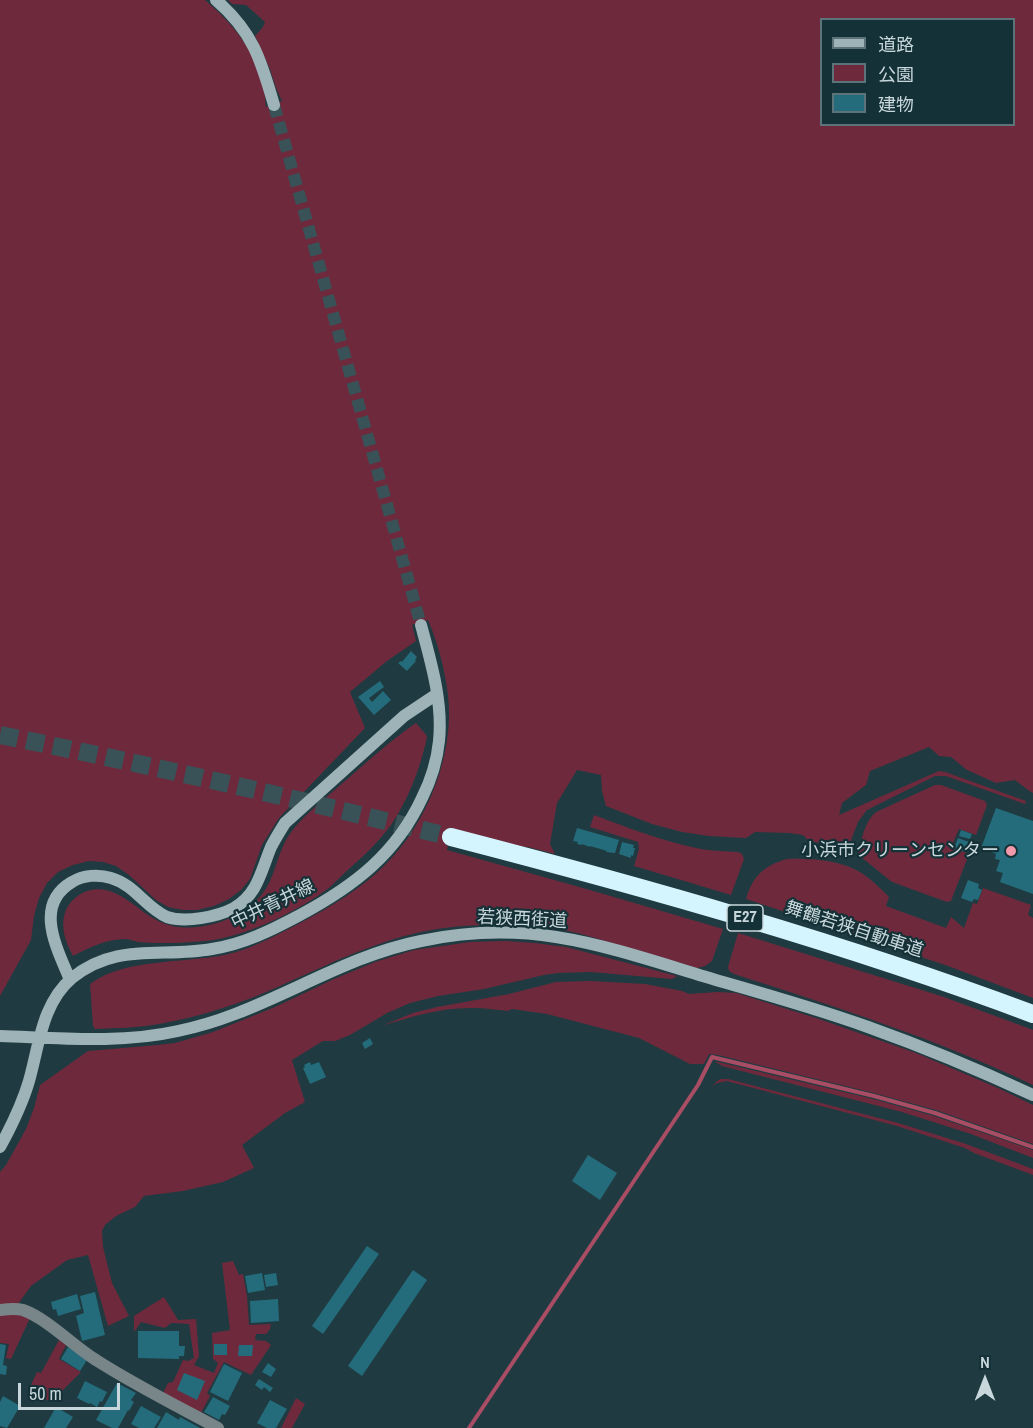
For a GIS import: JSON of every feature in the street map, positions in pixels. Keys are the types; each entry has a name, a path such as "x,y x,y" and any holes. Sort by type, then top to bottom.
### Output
{"highway":[{"name":"舞鶴若狭自動車道","path":"451,837 676,897 785,930 946,982 1033,1014"}],"street":[{"path":"216,0 242,27 257,51 274,105"},
{"name":"中井青井線","path":"0,1147 19,1110 44,1019 55,998 70,980 85,968 103,960 127,954 210,949 238,943 262,934 337,894 357,880 389,850 406,828 428,784 439,740 437,694 421,625"},
{"path":"70,980 51,929 50,913 54,899 64,888 84,877 97,875 111,878 127,885 156,911 182,920 200,918 234,908 249,896 259,881 270,849 285,824 404,716 437,694"},
{"name":"若狭西街道","path":"0,1036 123,1038 177,1032 235,1014 344,965 391,948 447,936 528,934 609,949 827,1013 963,1063 1033,1095"},
{"path":"0,1310 21,1309 31,1314 95,1360 218,1428"}],"green space":[{"path":"0,0 205,0 234,28 256,62 264,88 266,107 282,101 255,36 265,22 246,5 232,4 228,0 1033,0 1033,793 1015,780 996,783 967,770 951,757 939,756 929,747 870,771 866,785 842,803 839,815 939,771 1026,801 1025,804 946,776 935,776 867,810 858,822 847,851 808,840 803,835 789,833 755,832 746,838 709,836 652,824 606,806 601,775 577,770 557,803 550,844 555,854 451,832 447,850 723,929 712,961 705,966 697,968 557,929 506,925 454,927 421,932 384,942 221,1009 151,1025 95,1029 90,984 105,975 141,965 219,956 261,942 313,916 346,896 376,874 400,848 414,829 435,787 447,741 449,718 447,686 438,647 428,620 412,625 416,641 387,661 350,692 365,728 279,818 262,845 250,879 241,890 214,906 183,910 168,907 156,900 116,866 89,861 58,872 47,883 39,898 31,940 0,996"},
{"path":"416,723 427,736 420,764 403,806 372,848 333,885 317,896 271,922 221,939 163,943 118,939 98,944 73,956 64,932 63,920 73,900 87,891 99,889 110,891 159,921 176,927 210,925 244,911 262,895 270,881 283,846 295,827 371,758"},
{"path":"935,785 941,785 985,801 987,805 976,835 959,829 951,847 969,854 951,901 947,902 892,882 858,854 866,826 876,812"},
{"path":"594,815 674,843 742,854 744,859 731,895 634,866 639,849 638,842 590,827"},
{"path":"787,859 825,861 852,868 868,878 889,897 886,906 946,928 951,917 964,928 973,903 977,904 983,888 1031,905 1028,915 1033,918 1033,998 948,966 746,899 752,884 760,873 771,865"},
{"path":"738,933 941,996 1033,1030 1033,1085 923,1038 734,974 729,971 728,967"},
{"path":"505,941 566,947 677,976 672,979 591,972 544,975 410,1003 387,1013 350,1035 335,1041 323,1041 292,1060 305,1102 285,1113 242,1145 254,1168 223,1182 183,1191 144,1196 135,1207 116,1216 105,1225 102,1231 103,1247 112,1283 129,1316 108,1326 88,1255 67,1260 31,1286 18,1304 0,1305 0,1172 26,1129 40,1085 88,1051 175,1043 213,1032 375,962 414,950 470,942"},
{"path":"556,982 645,984 689,994 736,993 916,1053 1033,1105 1033,1144 936,1110 718,1055 709,1054 704,1064 690,1064 639,1038 547,1014 512,1009 508,1011 462,1008 427,1013 381,1026 413,1013 437,1007 509,994"},
{"path":"714,1061 934,1116 1033,1150 1033,1158 971,1134 902,1112 722,1066"},
{"path":"721,1079 898,1123 966,1144 1033,1169 1033,1175 965,1148 897,1126 727,1081 717,1083 712,1087"},
{"path":"233,1261 239,1275 243,1274 249,1325 271,1324 266,1334 256,1334 255,1340 266,1341 271,1345 251,1375 224,1362 207,1393 210,1396 201,1413 163,1393 168,1383 173,1382 183,1360 188,1361 194,1358 189,1324 171,1323 165,1328 141,1322 134,1332 134,1316 164,1297 178,1320 196,1319 199,1356 194,1365 214,1373 218,1363 213,1359 212,1333 230,1330 222,1263"},
{"path":"11,1312 30,1318 11,1359 6,1358 9,1344 0,1343 0,1313"},
{"path":"59,1340 66,1345 59,1359 81,1372 54,1399 47,1400 30,1391 31,1385 37,1372 41,1373"},
{"path":"296,1398 305,1404 292,1428 281,1428"}],"building":[{"path":"411,651 417,657 407,671 398,663 402,662"},
{"path":"380,681 384,687 369,698 372,702 383,691 391,700 374,715 358,697"},
{"name":"小浜市クリーンセンター","path":"996,808 1033,821 1033,894 1000,882 1003,873 996,871 1000,860 995,859 996,854 981,848"},
{"path":"577,828 619,840 615,853 577,844 578,842 573,841"},
{"path":"961,830 972,834 970,839 959,836"},
{"path":"958,838 969,842 965,852 954,848"},
{"path":"622,842 634,845 631,858 619,854"},
{"path":"968,880 979,884 978,888 982,890 978,900 974,899 972,902 961,898"},
{"path":"370,1038 373,1044 365,1049 362,1043"},
{"path":"310,1062 311,1065 319,1062 326,1077 310,1084 303,1068"},
{"path":"588,1155 617,1173 600,1200 572,1181"},
{"path":"367,1246 379,1254 323,1334 312,1326"},
{"path":"413,1270 427,1280 362,1376 348,1366"},
{"path":"262,1273 265,1290 248,1293 245,1276"},
{"path":"276,1273 278,1285 266,1287 264,1275"},
{"path":"95,1292 105,1335 82,1341 76,1316 84,1313 80,1296"},
{"path":"77,1294 81,1309 58,1316 51,1302"},
{"path":"278,1299 279,1321 251,1323 250,1301"},
{"path":"138,1331 179,1331 179,1346 185,1346 184,1356 179,1356 179,1359 138,1358"},
{"path":"0,1344 6,1345 3,1365 7,1366 6,1375 0,1374"},
{"path":"214,1344 227,1344 227,1355 214,1355"},
{"path":"239,1345 253,1345 252,1356 238,1356"},
{"path":"68,1347 87,1360 80,1371 61,1359"},
{"path":"268,1363 276,1369 271,1377 262,1372"},
{"path":"224,1364 242,1373 228,1401 210,1392"},
{"path":"184,1373 205,1381 197,1400 177,1390"},
{"path":"259,1379 273,1388 270,1392 264,1387 262,1390 255,1385"},
{"path":"85,1381 107,1392 97,1407 77,1398"},
{"path":"117,1383 136,1393 131,1400 134,1402 118,1428 112,1428 96,1420"},
{"path":"3,1396 20,1406 7,1428 0,1426 0,1402"},
{"path":"213,1397 230,1406 219,1420 204,1412"},
{"path":"270,1400 287,1409 276,1428 267,1428 257,1423"},
{"path":"141,1406 161,1417 154,1428 139,1428 131,1424"},
{"path":"56,1407 73,1417 66,1428 44,1428"},
{"path":"166,1412 179,1420 180,1417 200,1428 157,1428"}],"waterway":[{"path":"469,1428 698,1085 712,1057 935,1113 1033,1147"}],"tunnel":[{"path":"274,105 421,625"},
{"path":"0,735 226,783 451,837"}],"place":[{"name":"小浜市クリーンセンター","path":"1011,851"}]}
